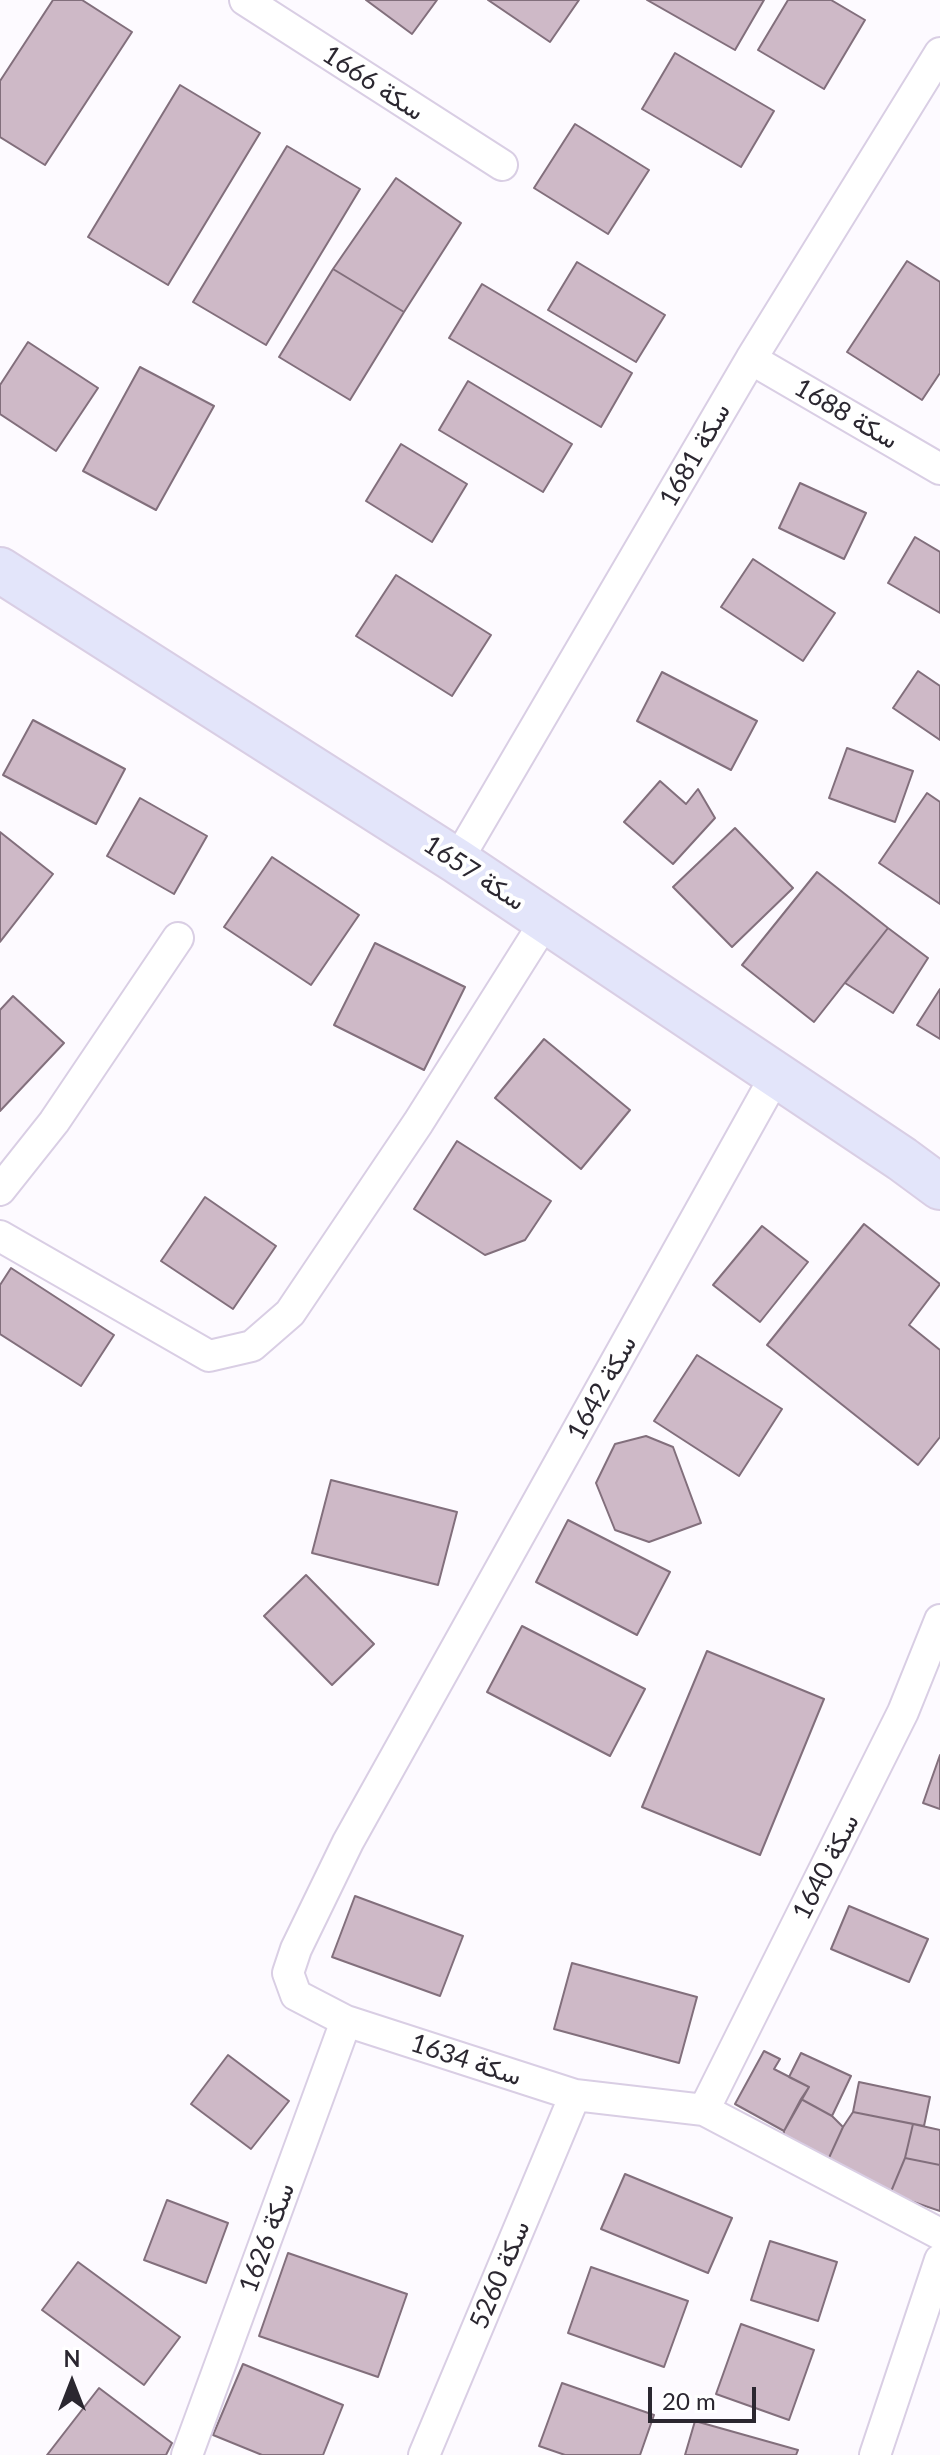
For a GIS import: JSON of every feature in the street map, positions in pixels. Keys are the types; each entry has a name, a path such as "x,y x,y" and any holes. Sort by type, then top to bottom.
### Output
{"street":[{"name":"سكة 1666","path":"245,0 502,165"},
{"name":"سكة 1681","path":"457,861 751,359 940,53"},
{"name":"سكة 1688","path":"751,359 940,469"},
{"name":"سكة 1657","path":"0,570 457,861 940,1187"},
{"path":"0,1236 209,1356 252,1346 290,1313 418,1123 546,920"},
{"path":"0,1190 54,1122 178,938"},
{"name":"سكة 1642","path":"427,1701 776,1075"},
{"name":"سكة 1640","path":"704,2110 903,1712 940,1620"},
{"name":"سكة 1634","path":"427,1701 348,1842 296,1949 288,1973 296,1995 346,2021 575,2095 704,2110 940,2234"},
{"name":"سكة 1626","path":"187,2455 346,2021"},
{"name":"سكة 5260","path":"424,2455 575,2095"},
{"path":"875,2455 940,2260"}],"building":[{"path":"53,0 82,0 132,32 45,165 0,137 0,81"},
{"path":"366,0 437,0 412,34"},
{"path":"488,0 579,0 550,42"},
{"path":"647,0 764,0 735,50"},
{"path":"788,0 831,0 865,20 824,89 758,50"},
{"path":"675,53 774,111 741,167 642,109"},
{"path":"180,85 260,133 168,285 88,237"},
{"path":"575,124 649,170 608,234 534,188"},
{"path":"287,146 360,189 266,345 193,302"},
{"path":"396,178 461,223 404,312 333,269"},
{"path":"907,261 940,282 940,373 922,400 847,352"},
{"path":"577,262 665,315 636,362 548,310"},
{"path":"333,269 404,312 350,400 279,357"},
{"path":"482,284 632,373 601,427 449,338"},
{"path":"28,342 98,388 56,451 0,414 0,385"},
{"path":"140,367 214,406 156,510 83,471"},
{"path":"468,381 572,444 543,492 439,430"},
{"path":"401,444 467,484 432,542 366,501"},
{"path":"800,483 866,513 844,559 779,528"},
{"path":"915,537 940,552 940,613 888,583"},
{"path":"753,559 835,613 803,661 721,607"},
{"path":"396,575 491,635 452,696 356,636"},
{"path":"918,671 940,686 940,740 893,708"},
{"path":"662,672 757,721 731,770 637,721"},
{"path":"33,720 125,769 96,824 3,775"},
{"path":"847,748 913,771 895,822 829,798"},
{"path":"660,781 686,804 698,789 715,818 673,864 624,822"},
{"path":"927,793 940,802 940,904 879,863"},
{"path":"140,798 207,836 174,894 107,856"},
{"path":"735,828 793,888 732,947 673,887"},
{"path":"0,832 53,874 0,942"},
{"path":"272,857 359,915 311,985 224,927"},
{"path":"817,872 888,928 814,1022 742,965"},
{"path":"888,928 928,958 893,1013 845,983"},
{"path":"375,943 465,987 424,1070 334,1025"},
{"path":"940,989 940,1039 917,1025"},
{"path":"13,996 64,1043 0,1111 0,1010"},
{"path":"544,1039 630,1110 581,1169 495,1098"},
{"path":"457,1141 551,1201 525,1240 485,1255 414,1209"},
{"path":"205,1197 276,1246 233,1309 161,1261"},
{"path":"864,1224 940,1284 909,1325 940,1350 940,1437 918,1465 767,1345"},
{"path":"762,1226 808,1262 760,1322 713,1285"},
{"path":"11,1268 114,1335 81,1386 0,1334 0,1285"},
{"path":"697,1355 782,1409 739,1476 654,1421"},
{"path":"646,1436 673,1447 701,1523 649,1542 615,1530 596,1483 615,1444"},
{"path":"331,1480 457,1512 438,1585 312,1553"},
{"path":"568,1520 670,1572 637,1635 536,1582"},
{"path":"306,1575 374,1644 332,1685 264,1616"},
{"path":"522,1626 645,1689 610,1756 487,1692"},
{"path":"707,1651 824,1699 760,1855 642,1807"},
{"path":"940,1755 940,1809 923,1803"},
{"path":"355,1896 463,1936 440,1996 332,1957"},
{"path":"849,1906 928,1939 909,1982 831,1949"},
{"path":"572,1963 697,1997 679,2063 554,2029"},
{"path":"764,2051 780,2059 774,2069 809,2087 784,2131 735,2104"},
{"path":"801,2053 851,2076 832,2116 801,2099 809,2087 789,2077"},
{"path":"228,2055 289,2101 251,2149 191,2104"},
{"path":"859,2082 930,2097 924,2126 853,2112"},
{"path":"801,2099 832,2116 843,2127 828,2160 783,2140 784,2131"},
{"path":"853,2112 913,2124 905,2158 890,2194 828,2160"},
{"path":"913,2124 940,2130 940,2165 905,2158"},
{"path":"905,2158 940,2165 940,2211 890,2194"},
{"path":"625,2174 732,2218 708,2273 601,2229"},
{"path":"167,2200 228,2223 206,2283 144,2260"},
{"path":"770,2241 837,2262 818,2321 751,2300"},
{"path":"288,2253 407,2294 378,2377 259,2336"},
{"path":"78,2262 180,2337 144,2385 42,2310"},
{"path":"591,2267 688,2301 664,2367 568,2333"},
{"path":"741,2324 814,2350 789,2420 716,2394"},
{"path":"243,2364 343,2405 323,2455 262,2455 213,2435"},
{"path":"562,2383 654,2415 640,2455 565,2455 539,2446"},
{"path":"99,2388 172,2443 166,2455 47,2455"},
{"path":"695,2421 798,2450 796,2455 685,2455"}]}
